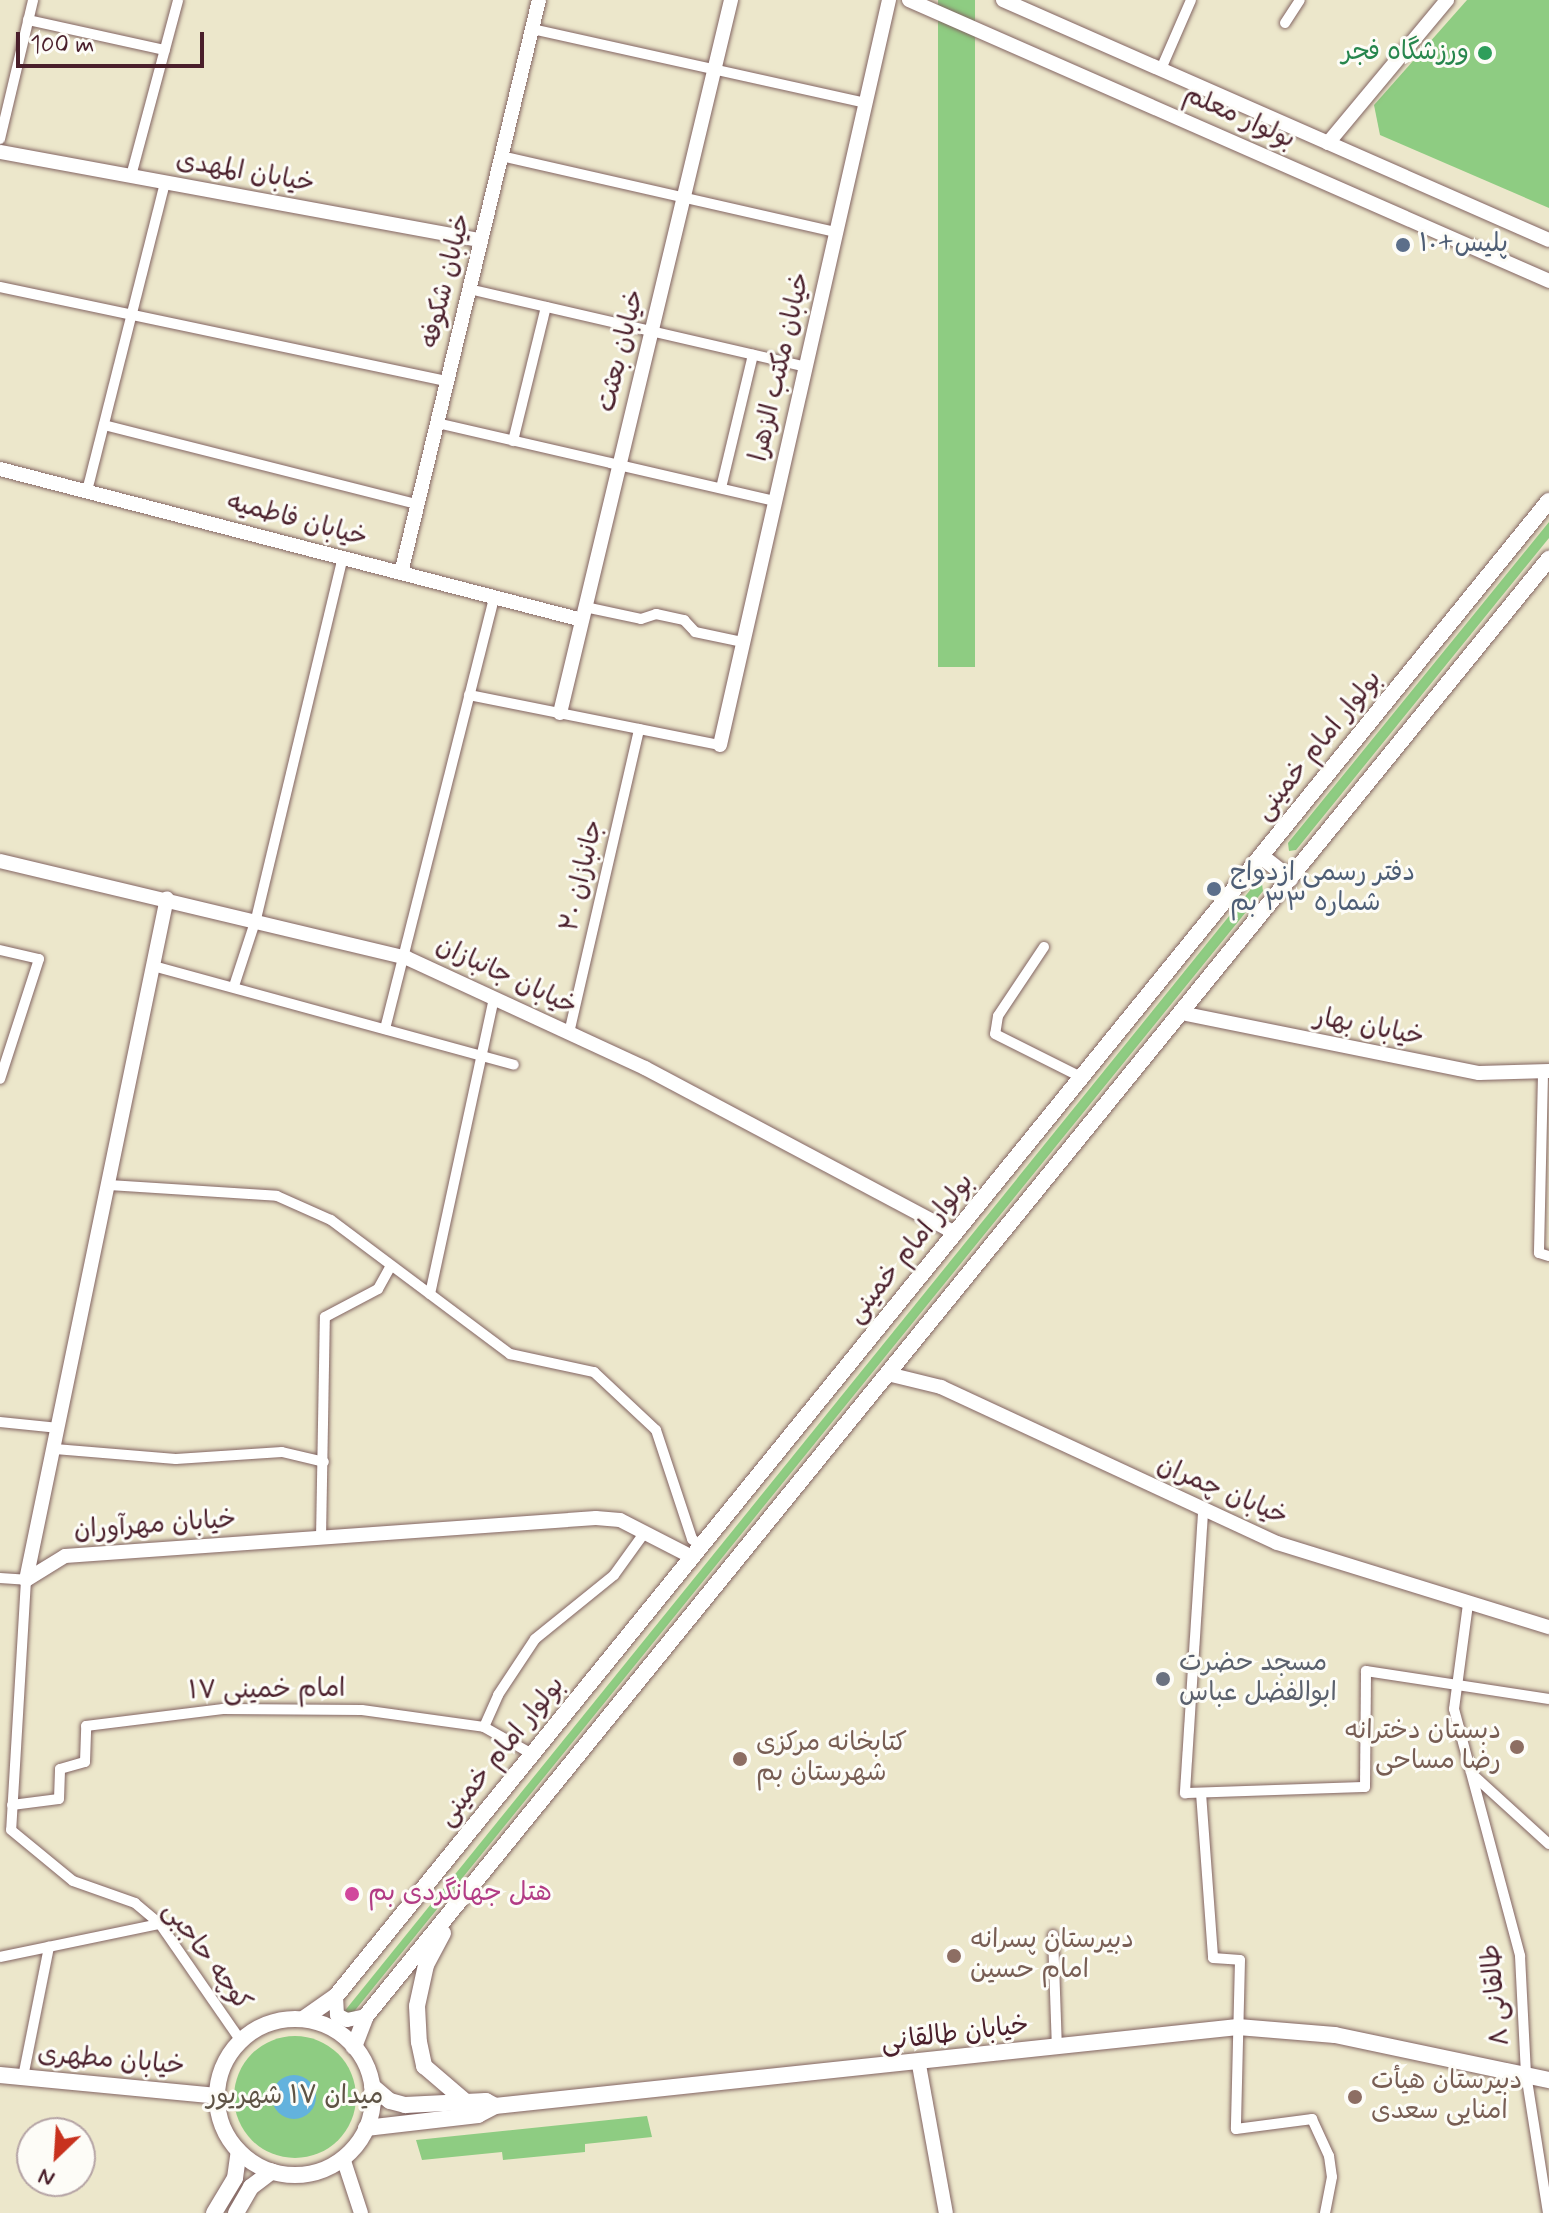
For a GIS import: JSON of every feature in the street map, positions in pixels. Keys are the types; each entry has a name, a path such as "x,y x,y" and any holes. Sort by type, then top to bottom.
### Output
{"main road":[{"name":"بولوار امام خمینی","path":"303,2019 336,1996 1549,501"},
{"path":"354,2047 366,2016 1549,559"},
{"path":"1261,856 1290,879"},
{"path":"466,2102 424,2066 417,2006 426,1965 467,1893"},
{"path":"372,2086 366,2128 343,2158 313,2172 272,2171 239,2151 221,2121 217,2096 224,2065 241,2041 265,2025 303,2019 327,2026 354,2047 372,2086 396,2103 466,2102 495,2106"},
{"name":"خیابان طالقانی","path":"366,2128 478,2115 495,2106 919,2065 1238,2027 1314,2031 1549,2080"},
{"name":"خیابان مطهری","path":"0,2075 217,2096"},
{"path":"214,2213 235,2178 239,2151"},
{"path":"236,2213 251,2187 272,2171"}],"street":[{"path":"0,139 33,0"},
{"path":"131,176 178,0"},
{"name":"خیابان شکوفه","path":"401,573 539,0"},
{"name":"خیابان بعثت","path":"560,713 731,0"},
{"name":"خیابان مکتب الزهرا","path":"720,745 889,0"},
{"name":"بولوار معلم","path":"909,0 1549,281"},
{"name":"بولوار معلم","path":"1003,0 1549,240"},
{"path":"1161,69 1191,0"},
{"path":"1285,23 1300,0"},
{"path":"1328,143 1338,124 1447,0"},
{"path":"28,20 165,50"},
{"path":"532,29 865,103"},
{"name":"خیابان المهدی","path":"0,152 481,240"},
{"path":"501,156 836,232"},
{"path":"87,491 165,183"},
{"path":"0,287 447,381"},
{"path":"469,289 806,367"},
{"path":"513,441 546,307"},
{"path":"721,488 753,355"},
{"path":"437,423 775,501"},
{"path":"104,425 417,504"},
{"name":"خیابان فاطمیه","path":"0,469 494,597 584,613"},
{"path":"234,986 256,919 343,558"},
{"path":"385,1029 407,958 494,597"},
{"path":"584,613 641,619 656,614 684,620 695,632 743,642"},
{"path":"469,695 720,745"},
{"name":"جانبازان ۲۰","path":"569,1033 639,729"},
{"name":"خیابان جانبازان","path":"0,861 256,919 407,958 569,1033 955,1233"},
{"name":"خیابان مهرآوران","path":"26,1580 167,898"},
{"path":"1044,947 998,1016 995,1034 1081,1077"},
{"path":"0,950 39,959 0,1079"},
{"path":"153,966 514,1065"},
{"path":"430,1294 494,998"},
{"name":"خیابان بهار","path":"1181,1013 1479,1073 1546,1072"},
{"path":"1546,1072 1539,1253 1549,1256"},
{"path":"109,1185 277,1196 331,1220 510,1354 594,1372 656,1430 696,1552"},
{"path":"321,1538 325,1317 378,1289 391,1266"},
{"name":"خیابان چمران","path":"888,1374 941,1387 1203,1513 1277,1543 1549,1627"},
{"path":"0,1422 59,1428"},
{"path":"55,1449 176,1459 282,1452 324,1462"},
{"path":"1203,1513 1185,1793 1365,1787 1366,1671 1549,1699"},
{"name":"خیابان مهرآوران","path":"26,1580 65,1556 596,1518 620,1520 696,1552"},
{"path":"484,1727 498,1695 535,1639 614,1575 645,1532"},
{"path":"0,1578 26,1580 12,1805 6,1829"},
{"name":"طالقانی ۸","path":"1468,1604 1454,1709 1520,1956 1526,2074 1548,2213"},
{"name":"امام خمینی ۱۷","path":"12,1805 59,1799 60,1769 85,1762 86,1726 223,1709 362,1710 484,1727 532,1754"},
{"path":"1471,1773 1549,1844"},
{"path":"1201,1793 1213,1958 1240,1960 1236,2129 1312,2119 1329,2156 1332,2177 1325,2213"},
{"name":"کوچه حاجبی","path":"6,1829 73,1881 135,1903 160,1924 241,2041"},
{"path":"0,1957 160,1924"},
{"path":"1053,1935 1057,2047"},
{"path":"23,2077 49,1947"},
{"path":"336,1996 337,2015 347,2020 366,2016"},
{"path":"919,2065 946,2213"},
{"path":"343,2158 361,2213"}],"green space":[{"path":"938,0 975,0 975,667 938,667"},
{"name":"ورزشگاه فجر","path":"1467,0 1549,0 1549,208 1380,135 1374,105"},
{"path":"1549,522 1549,538 1296,850 1289,851 1288,843"},
{"path":"1255,884 1262,884 1263,891 352,2014 343,2013"},
{"name":"میدان ۱۷ شهریور","path":"295,2036 318,2041 338,2054 351,2074 356,2097 351,2120 338,2140 318,2153 295,2158 272,2153 252,2140 239,2120 234,2097 239,2074 252,2054 272,2041"},
{"path":"647,2116 652,2137 585,2144 585,2152 503,2160 502,2152 422,2160 416,2140"}],"water":[{"path":"294,2075 309,2082 316,2097 309,2112 294,2119 279,2112 272,2097 279,2082"}],"place":[{"name":"ورزشگاه فجر","path":"1485,53"},
{"name":"پلیس+۱۰","path":"1403,245"},
{"name":"دفتر رسمی ازدواج شماره ۳۳ بم","path":"1214,889"},
{"name":"مسجد حضرت ابوالفضل عباس","path":"1163,1679"},
{"name":"دبستان دخترانه رضا مساحی","path":"1517,1747"},
{"name":"کتابخانه مرکزی شهرستان بم","path":"740,1759"},
{"name":"هتل جهانگردی بم","path":"352,1894"},
{"name":"دبیرستان پسرانه امام حسین","path":"954,1956"},
{"name":"دبیرستان هیأت امنایی سعدی","path":"1355,2097"}]}
